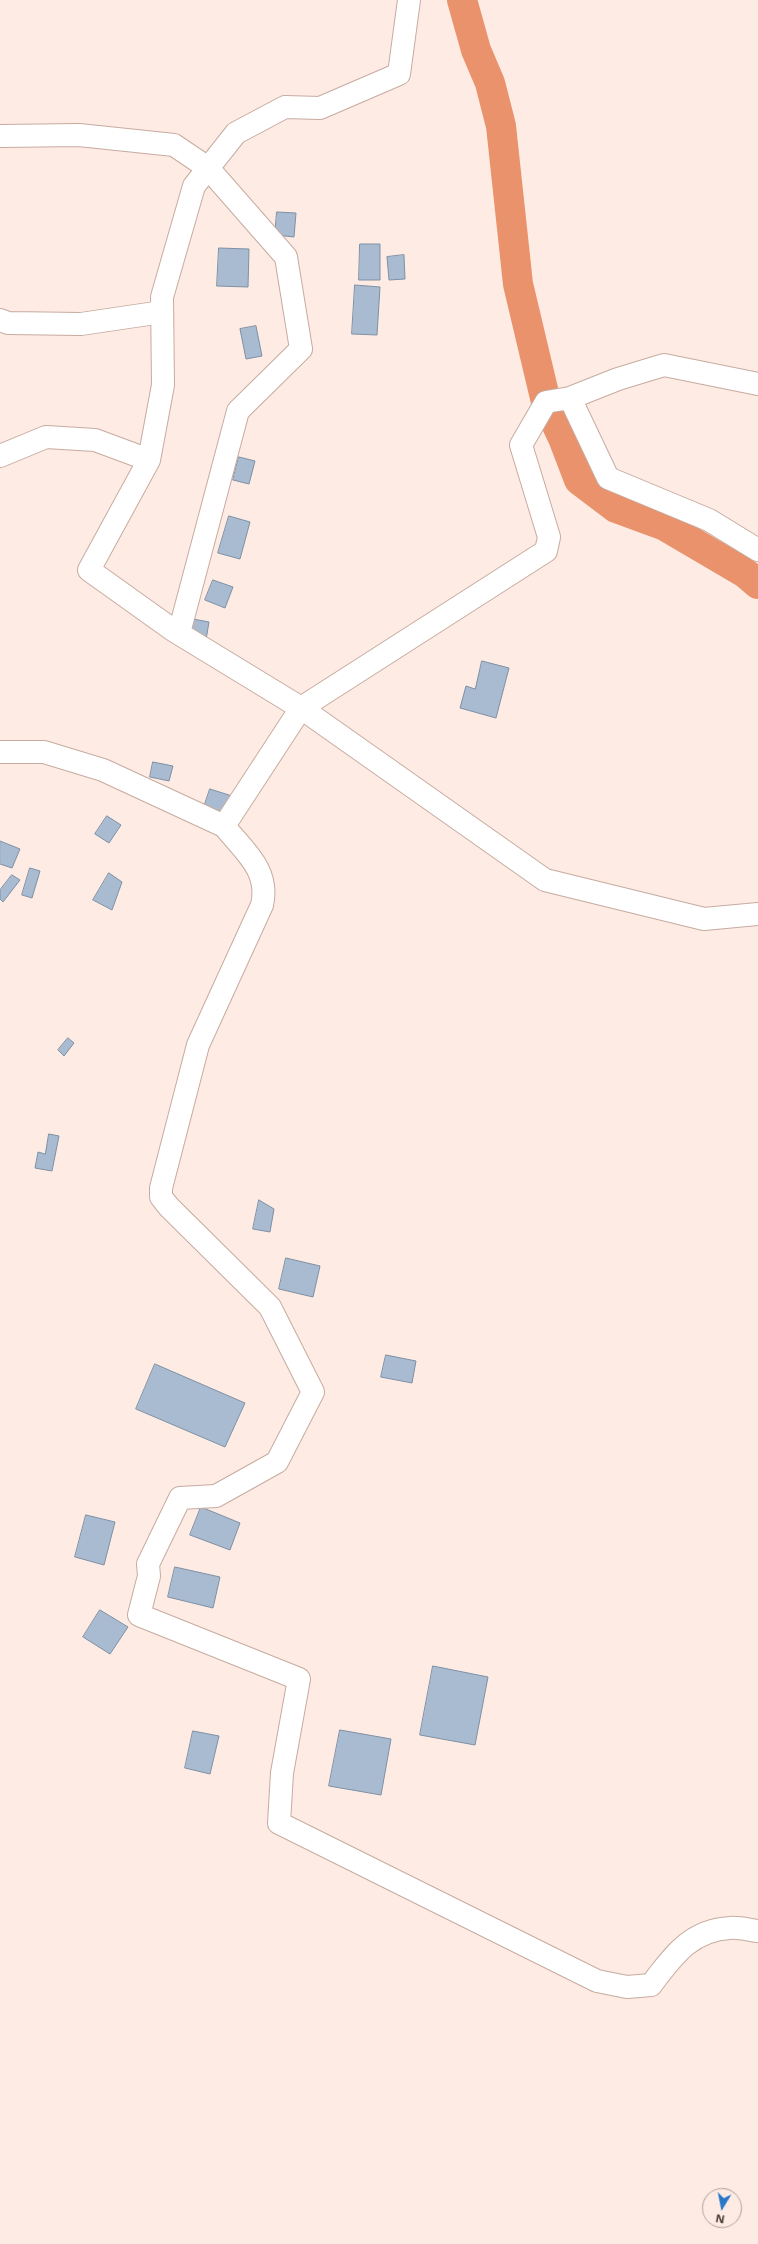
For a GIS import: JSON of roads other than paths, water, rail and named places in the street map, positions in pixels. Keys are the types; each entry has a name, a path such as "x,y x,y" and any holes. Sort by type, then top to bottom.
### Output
{"street":[{"path":"409,0 399,74 320,108 285,107 236,133 194,186 162,297 163,385 149,460 89,570 179,633 301,708 545,880 704,919 758,914"},
{"path":"0,136 79,135 174,145 208,168 286,257 301,349 238,411 179,633"},
{"path":"0,320 8,323 81,324 162,312"},
{"path":"224,826 301,708 546,551 549,537 521,445 546,402 570,398 618,378 664,365 758,384"},
{"path":"570,398 608,478 709,520 758,550"},
{"path":"0,456 46,437 95,440 149,460"},
{"path":"0,752 44,752 103,770 224,826 260,870 265,891 262,905 198,1045 161,1188 161,1197 270,1307 313,1392 277,1462 216,1496 180,1498 148,1564 149,1576 139,1615 299,1679 282,1773 279,1822 597,1980 627,1988 651,1985 674,1955 697,1936 730,1928 758,1931"}],"waterway":[{"path":"462,0 476,50 490,83 501,126 518,284 546,402 563,438 579,480 616,508 665,526 745,573 758,584"}]}
